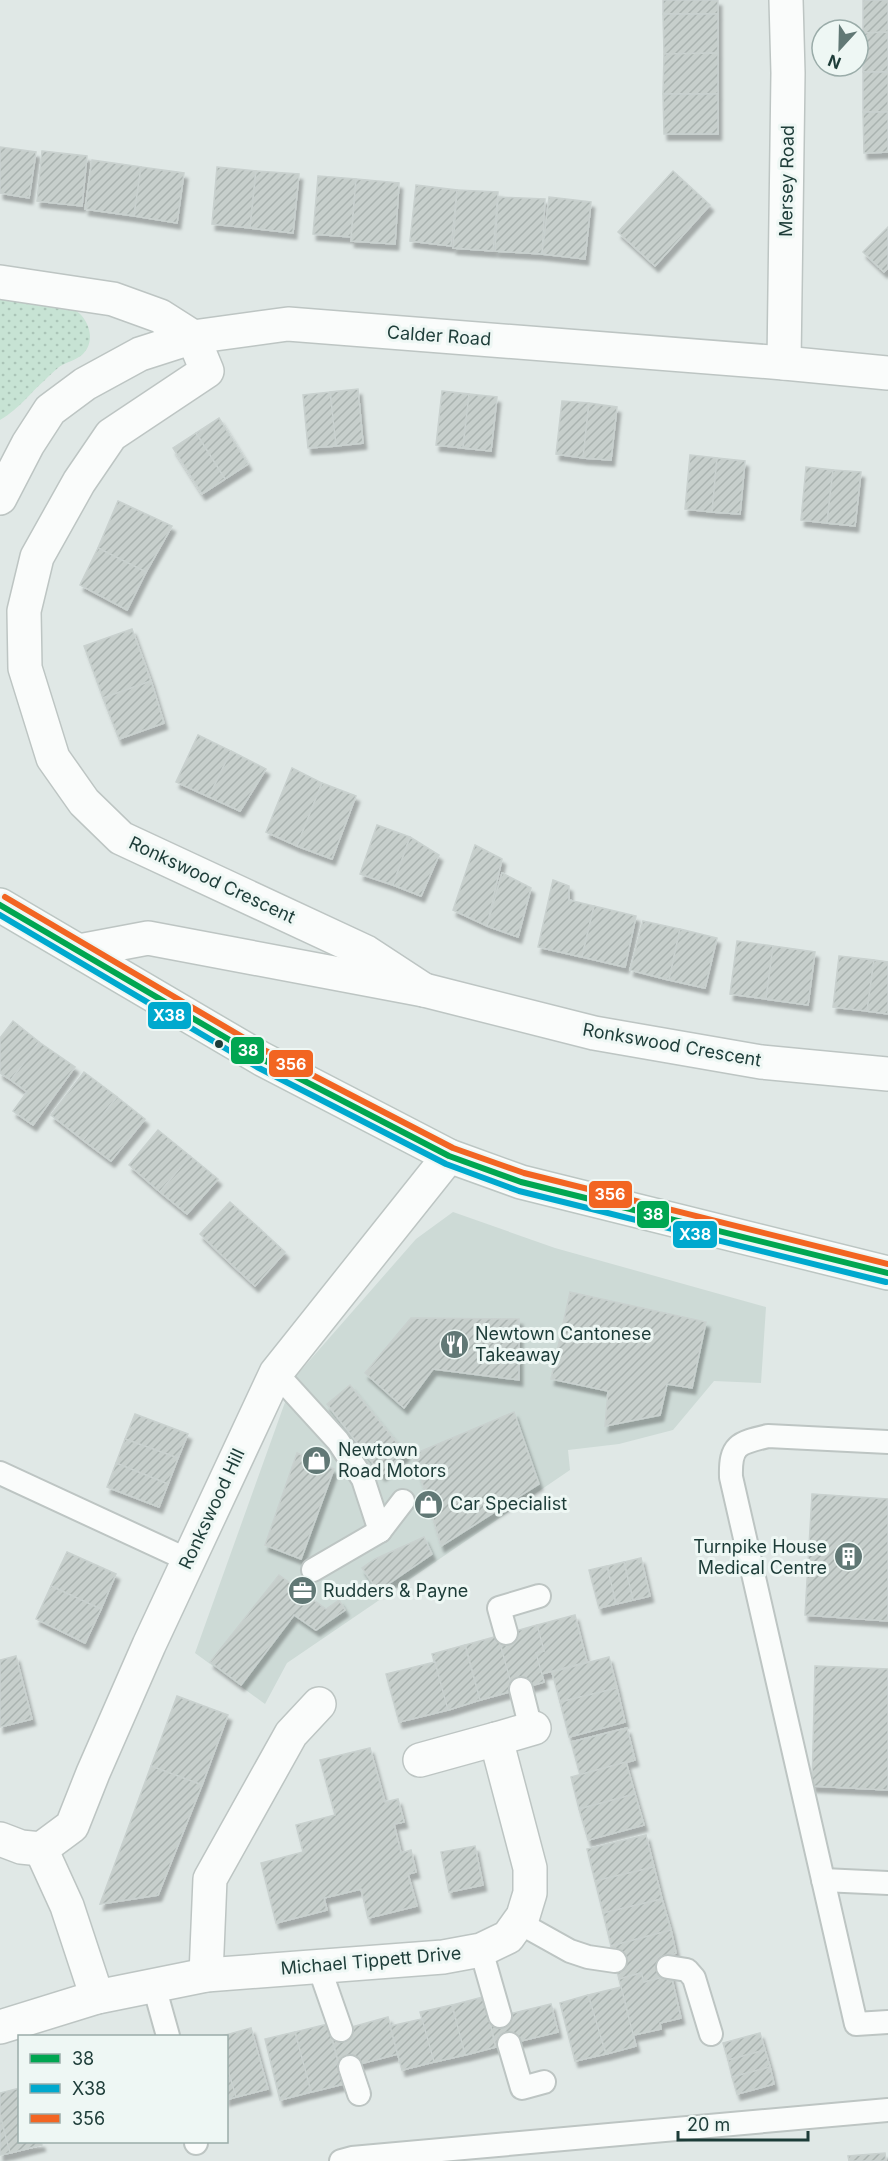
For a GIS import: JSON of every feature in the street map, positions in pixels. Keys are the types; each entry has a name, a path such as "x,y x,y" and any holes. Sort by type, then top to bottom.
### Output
{"street":[{"name":"Mersey Road","path":"784,363 788,73 786,0"},
{"path":"0,282 113,299 160,316 193,338"},
{"name":"Calder Road","path":"0,498 27,444 50,410 85,384 140,354 193,338 288,324 888,373"},
{"name":"Ronkswood Crescent","path":"193,338 207,371 111,435 79,482 37,557 24,611 25,668 53,758 84,801 121,838 366,952 424,990"},
{"path":"0,905 262,1059 449,1156 521,1182 888,1273"},
{"name":"Ronkswood Crescent","path":"79,951 148,938 424,990 616,1037 761,1062 888,1074"},
{"name":"Ronkswood Hill","path":"41,1849 72,1826 93,1773 188,1560 276,1373 449,1156"},
{"path":"206,1975 210,1879 291,1734 319,1704"},
{"path":"420,1760 533,1729"},
{"name":"Michael Tippett Drive","path":"0,2027 97,1997 206,1975 443,1957 481,1950 508,1937 523,1916 530,1893 530,1868 496,1739"},
{"path":"0,1839 21,1847 41,1849 67,1906 97,1997"}],"lane":[{"path":"276,1373 338,1441 363,1479 380,1531"},
{"path":"888,1442 768,1436 749,1441 737,1448 730,1458 730,1477 856,2024 888,2022"},
{"path":"0,1473 188,1560"},
{"path":"313,1570 380,1531 403,1501"},
{"path":"506,1634 499,1608 539,1596"},
{"path":"521,1689 533,1729"},
{"path":"823,1880 888,1883"},
{"path":"518,1922 570,1951 588,1957 615,1961"},
{"path":"481,1950 500,2016"},
{"path":"319,1967 341,2030"},
{"path":"668,1967 687,1970 694,1978 711,2034"},
{"path":"154,1986 167,2035"},
{"path":"509,2044 522,2088 544,2082"},
{"path":"350,2067 359,2094"},
{"path":"341,2161 352,2158 888,2110"}],"shaded area":[{"path":"453,1212 555,1248 766,1307 761,1383 714,1381 673,1430 619,1444 568,1450 570,1470 287,1663 265,1704 195,1653 284,1405 296,1376 416,1239"}],"green space":[{"path":"0,297 75,310 84,318 90,336 83,354 59,367 0,420"}],"building":[{"path":"663,0 718,0 718,14 663,14"},
{"path":"863,0 888,0 888,32 870,33 870,18 863,18"},
{"path":"663,14 718,14 718,53 664,54"},
{"path":"888,32 888,72 870,72 870,33"},
{"path":"718,53 718,94 663,94 664,54"},
{"path":"870,72 888,72 888,112 863,112 863,78 870,78"},
{"path":"663,94 718,94 718,134 664,134"},
{"path":"863,112 888,112 888,152 864,153"},
{"path":"0,147 36,152 29,198 0,193"},
{"path":"42,151 87,156 82,206 37,201"},
{"path":"92,160 141,167 134,216 85,209"},
{"path":"141,167 184,173 177,223 134,216"},
{"path":"217,167 256,171 250,228 212,224"},
{"path":"256,171 299,174 293,233 250,228"},
{"path":"673,171 710,205 655,266 618,232"},
{"path":"318,176 356,179 351,237 313,234"},
{"path":"356,179 399,183 395,244 351,241"},
{"path":"416,185 457,190 451,246 410,241"},
{"path":"457,190 498,192 493,251 453,248"},
{"path":"498,197 545,199 542,254 495,251"},
{"path":"549,197 591,202 585,259 542,254"},
{"path":"888,227 888,268 884,272 863,252"},
{"path":"358,389 363,443 336,446 330,392"},
{"path":"442,391 469,394 463,448 436,445"},
{"path":"330,392 336,446 308,448 303,395"},
{"path":"469,394 497,397 491,451 463,448"},
{"path":"562,401 589,403 583,458 556,454"},
{"path":"589,403 617,407 611,460 583,458"},
{"path":"219,418 248,464 225,479 196,433"},
{"path":"196,433 225,479 202,494 173,448"},
{"path":"690,455 717,458 712,512 685,509"},
{"path":"717,458 745,461 740,514 712,512"},
{"path":"806,467 833,470 827,523 801,520"},
{"path":"833,470 861,472 855,526 827,523"},
{"path":"118,501 172,526 146,572 98,548"},
{"path":"98,548 146,572 127,610 80,585"},
{"path":"132,629 151,681 103,698 84,646"},
{"path":"151,681 164,723 119,739 103,698"},
{"path":"198,735 231,751 209,797 176,782"},
{"path":"231,751 266,769 240,811 209,797"},
{"path":"292,768 322,783 297,846 266,832"},
{"path":"322,783 356,796 332,859 297,846"},
{"path":"377,825 410,837 393,885 360,874"},
{"path":"410,837 439,855 421,896 393,885"},
{"path":"475,845 502,859 487,926 453,910"},
{"path":"502,873 531,888 518,937 487,926"},
{"path":"553,880 569,886 569,900 594,906 582,957 538,947"},
{"path":"594,906 636,916 625,967 582,957"},
{"path":"643,921 680,929 669,980 630,970"},
{"path":"680,929 717,938 705,988 669,980"},
{"path":"737,941 773,946 766,999 730,994"},
{"path":"773,946 815,952 808,1005 766,999"},
{"path":"839,956 874,960 867,1011 833,1007"},
{"path":"874,960 888,962 888,1014 867,1011"},
{"path":"13,1021 39,1042 11,1080 0,1073 0,1038"},
{"path":"39,1042 75,1067 33,1125 13,1111 27,1092 11,1080"},
{"path":"84,1072 117,1097 83,1140 51,1115"},
{"path":"117,1097 145,1119 111,1161 83,1140"},
{"path":"158,1130 190,1156 160,1192 129,1165"},
{"path":"190,1156 218,1179 187,1214 160,1192"},
{"path":"230,1202 259,1228 228,1261 200,1234"},
{"path":"259,1228 285,1252 255,1286 228,1261"},
{"path":"570,1292 706,1322 692,1388 667,1384 660,1415 605,1426 608,1391 551,1379"},
{"name":"Newtown Cantonese Takeaway","path":"411,1318 519,1319 519,1380 433,1369 404,1408 365,1373"},
{"path":"350,1385 406,1454 382,1475 327,1404"},
{"path":"514,1412 539,1484 441,1546 412,1455"},
{"path":"135,1414 188,1434 178,1458 125,1439"},
{"path":"125,1439 178,1458 168,1484 116,1463"},
{"path":"297,1453 334,1469 301,1559 265,1545"},
{"path":"116,1463 168,1484 159,1507 107,1487"},
{"name":"Turnpike House Medical Centre","path":"812,1494 888,1499 888,1621 805,1615"},
{"path":"424,1537 432,1554 378,1591 362,1568 375,1559"},
{"path":"67,1552 116,1574 101,1609 51,1586"},
{"path":"641,1558 650,1596 633,1600 624,1562"},
{"path":"624,1562 633,1600 616,1604 607,1566"},
{"path":"607,1566 616,1604 599,1608 589,1570"},
{"path":"279,1575 326,1609 339,1600 345,1610 316,1630 294,1615 241,1685 210,1662"},
{"path":"51,1586 101,1609 85,1643 36,1619"},
{"path":"575,1615 587,1662 541,1674 536,1653 544,1651 537,1625"},
{"path":"537,1625 544,1651 536,1653 544,1682 513,1691 498,1636"},
{"path":"498,1636 513,1691 480,1700 465,1645"},
{"path":"465,1645 480,1700 448,1710 432,1654"},
{"path":"16,1656 32,1719 0,1727 0,1660"},
{"path":"609,1657 617,1688 560,1702 552,1672"},
{"path":"435,1662 448,1710 399,1722 386,1674"},
{"path":"815,1666 888,1669 888,1790 812,1786"},
{"path":"617,1688 625,1722 569,1737 560,1702"},
{"path":"177,1696 228,1715 202,1785 151,1766"},
{"path":"627,1728 635,1760 580,1775 571,1742"},
{"path":"370,1748 385,1802 398,1799 404,1822 394,1824 401,1853 411,1850 416,1872 408,1874 417,1906 368,1918 361,1889 324,1898 327,1910 276,1923 261,1863 303,1852 296,1825 335,1815 320,1760"},
{"path":"626,1762 635,1794 579,1809 571,1777"},
{"path":"151,1766 202,1785 158,1895 100,1904"},
{"path":"635,1794 644,1825 588,1840 579,1809"},
{"path":"646,1835 654,1867 595,1881 587,1849"},
{"path":"475,1846 483,1885 449,1892 441,1852"},
{"path":"654,1867 662,1899 603,1913 595,1881"},
{"path":"662,1899 671,1930 611,1946 603,1913"},
{"path":"671,1930 676,1953 666,1957 671,1975 644,1982 641,1973 619,1979 611,1946"},
{"path":"641,1973 644,1982 671,1975 681,2018 660,2023 661,2029 633,2035 619,1979"},
{"path":"621,1987 636,2046 606,2054 588,1995"},
{"path":"588,1995 606,2054 575,2061 560,2003"},
{"path":"483,1997 496,2047 465,2055 452,2005"},
{"path":"551,2004 558,2032 496,2047 489,2019"},
{"path":"452,2005 465,2055 434,2062 420,2012"},
{"path":"388,2017 398,2054 340,2069 330,2033"},
{"path":"422,2019 434,2062 402,2070 390,2026"},
{"path":"328,2024 344,2084 311,2092 295,2032"},
{"path":"251,2028 268,2089 236,2097 228,2071 228,2035 226,2035"},
{"path":"295,2032 311,2092 280,2100 265,2039"},
{"path":"760,2033 765,2050 728,2060 723,2043"},
{"path":"765,2050 770,2067 732,2077 728,2060"},
{"path":"770,2067 774,2084 737,2094 732,2077"},
{"path":"228,2071 236,2097 228,2099"},
{"path":"18,2088 18,2143 41,2143 42,2145 10,2153 0,2115 0,2093"},
{"path":"0,2115 10,2153 0,2155"},
{"path":"885,2153 886,2161 849,2161 848,2156"}],"transit line":[{"name":"356","path":"5,897 266,1051 453,1148 524,1173 888,1264"},
{"name":"38","path":"0,905 262,1059 449,1156 521,1182 888,1273"},
{"name":"X38","path":"0,915 257,1067 446,1164 519,1191 886,1282"}],"place":[{"name":"Newtown Cantonese Takeaway","path":"454,1344"},
{"name":"Newtown Road Motors","path":"317,1460"},
{"name":"Car Specialist","path":"429,1504"},
{"name":"Turnpike House Medical Centre","path":"848,1557"},
{"name":"Rudders & Payne","path":"302,1591"}]}
